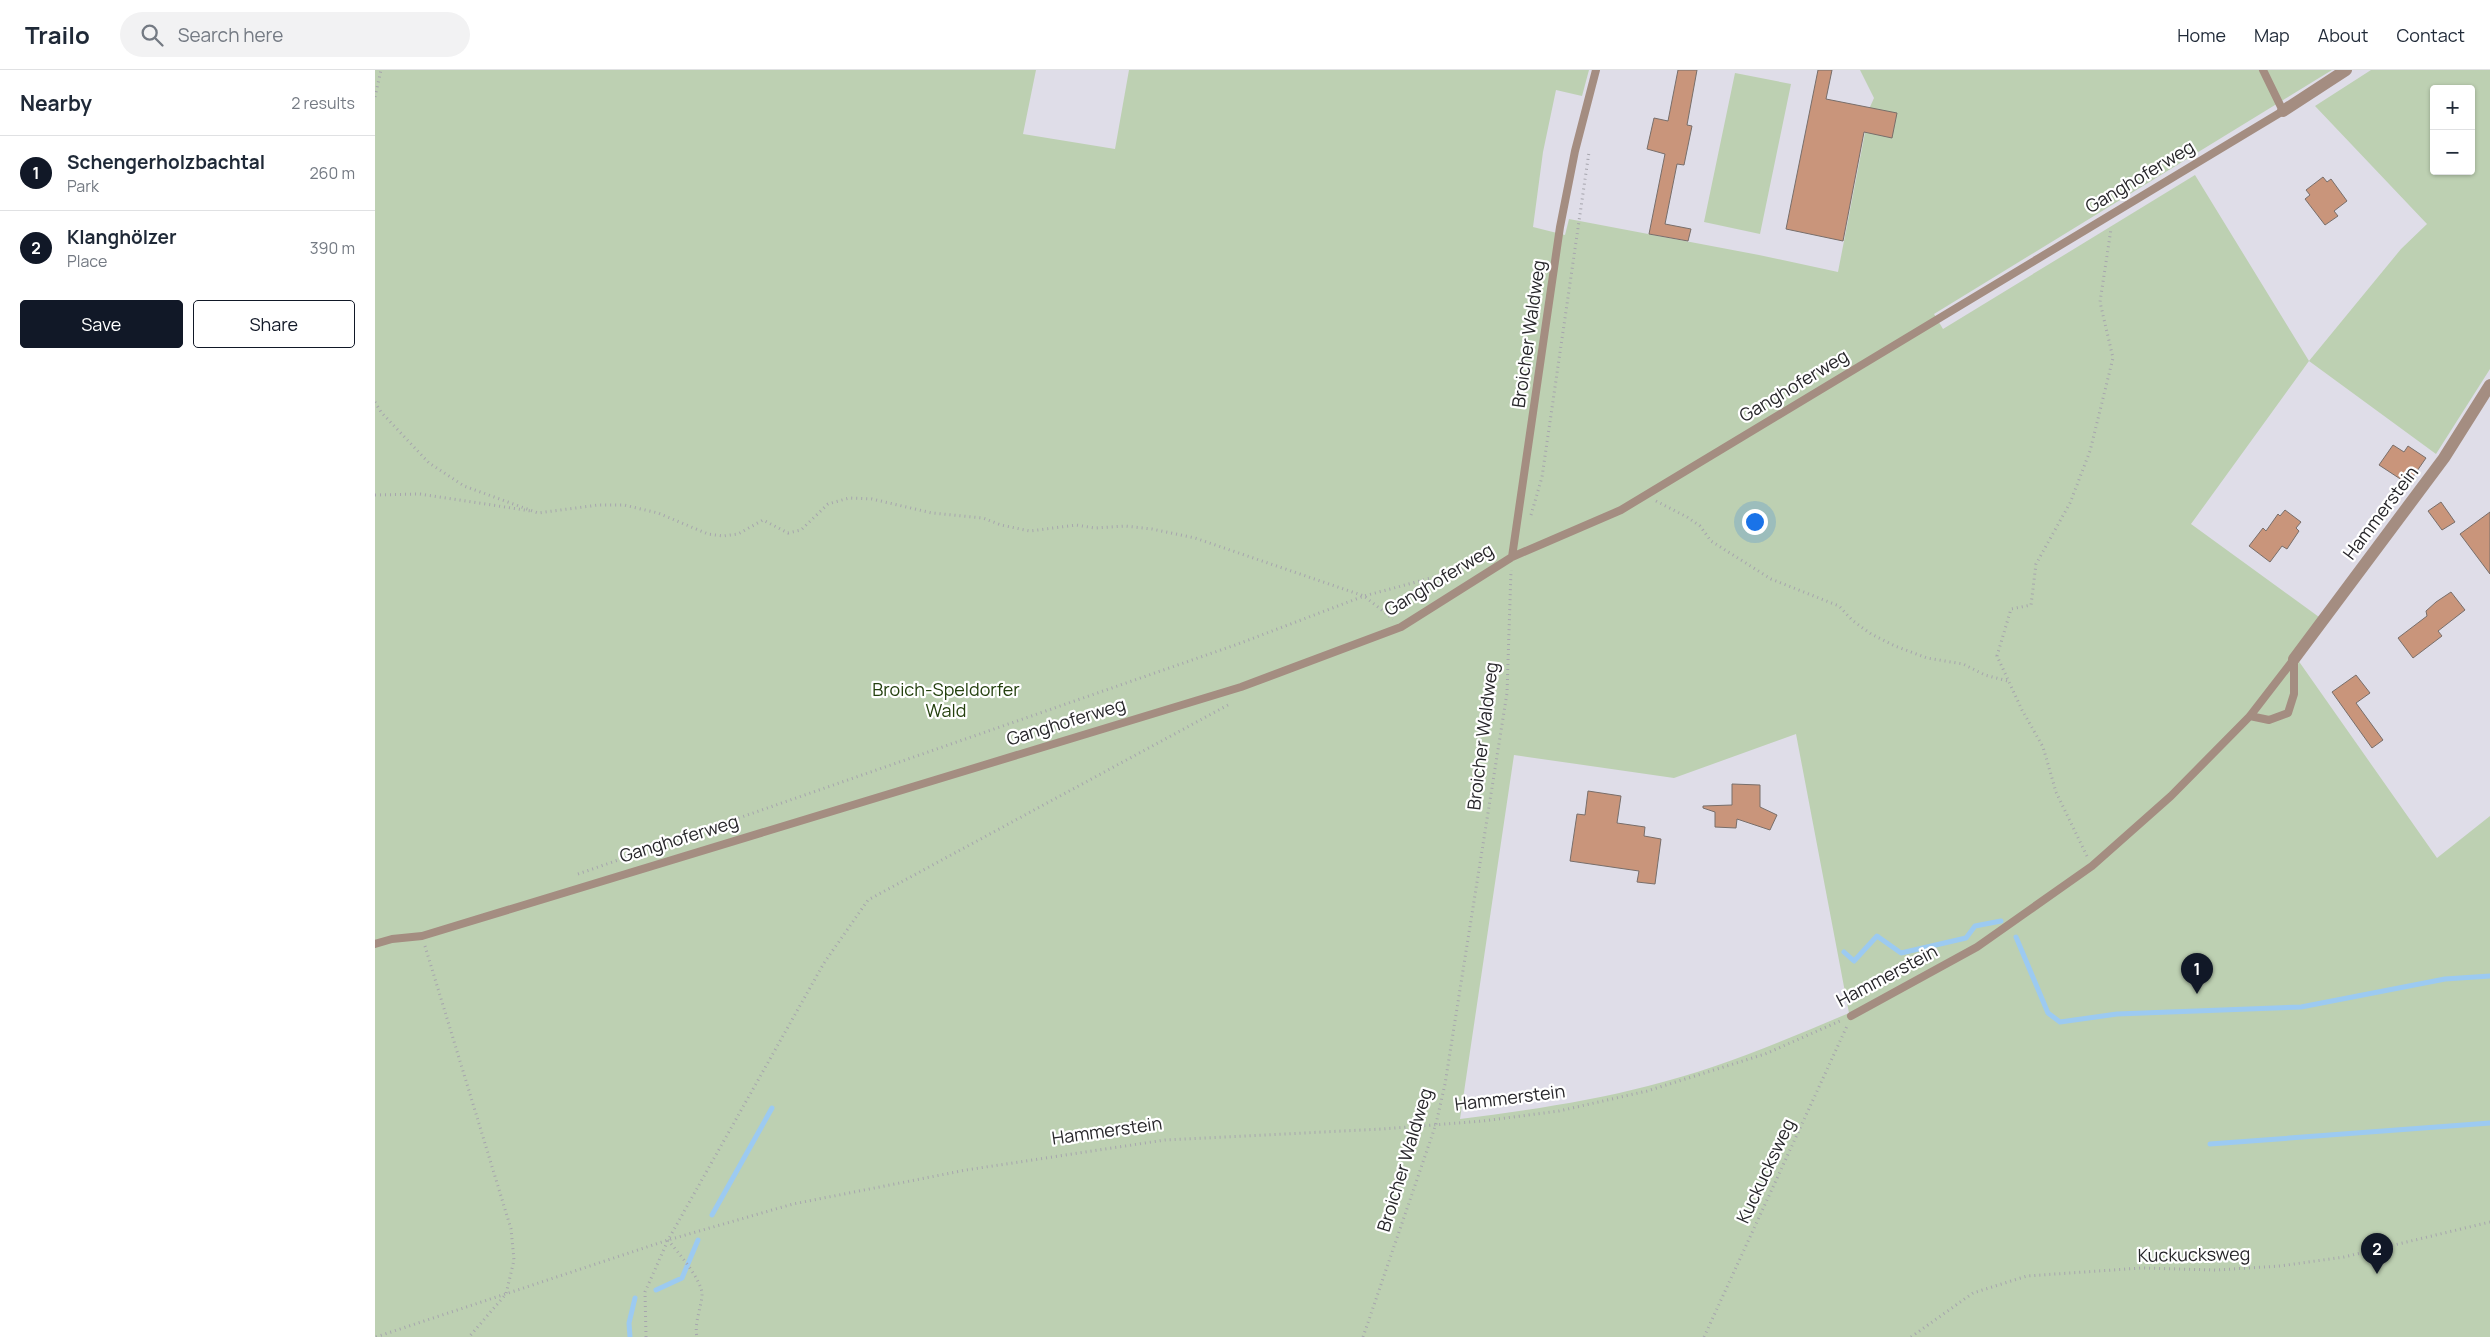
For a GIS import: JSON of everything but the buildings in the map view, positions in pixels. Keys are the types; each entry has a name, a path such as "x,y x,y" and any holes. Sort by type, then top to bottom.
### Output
{"street":[{"name":"Ganghoferweg","path":"2283,111 2346,70"},
{"name":"Hammerstein","path":"2293,659 2444,458 2490,385"}],"lane":[{"name":"Broicher Waldweg","path":"1511,557 1560,227 1575,151 1596,70"},
{"path":"2263,70 2283,111"},
{"name":"Ganghoferweg","path":"375,944 392,939 422,936 1241,687 1401,627 1511,557 1621,510 1644,497 2283,111"},
{"path":"2250,716 2269,720 2288,713 2293,694 2293,659"},
{"name":"Hammerstein","path":"1851,1016 1977,947 2091,866 2171,796 2250,716 2293,659"}],"path":[{"path":"375,96 381,70"},
{"path":"1530,519 1542,476 1589,151"},
{"path":"2091,866 2057,792 2043,747 2022,710 1997,656 2011,609 2031,605 2036,564 2071,502 2091,451 2113,358 2100,302 2113,215"},
{"path":"375,402 381,412 429,463 464,486 538,513"},
{"path":"375,496 420,494 538,513 598,505 624,505 659,514 708,534 723,536 738,534 763,520 788,533 801,530 829,504 849,498 872,499 932,513 983,518 1030,531 1076,525 1095,528 1125,526 1152,528 1195,538 1364,596 1385,611 1401,627"},
{"path":"1644,497 1666,505 1687,516 1699,526 1711,541 1771,579 1839,606 1852,620 1879,638 1927,658 1963,664 1985,675 2008,681"},
{"name":"Broicher Waldweg","path":"1363,1337 1436,1124 1446,1074 1507,693 1511,557"},
{"path":"571,877 1238,644 1364,596 1473,566"},
{"path":"646,1337 645,1292 668,1240 824,963 868,900 1232,703 1241,687"},
{"path":"422,936 511,1229 514,1260 506,1294 469,1337"},
{"name":"Hammerstein","path":"376,1337 668,1240 793,1204 965,1170 1165,1140 1483,1121 1559,1111 1647,1091 1765,1054 1851,1016"},
{"name":"Kuckucksweg","path":"1704,1337 1851,1016"},
{"name":"Kuckucksweg","path":"1911,1337 1973,1293 2027,1276 2141,1268 2217,1270 2280,1266 2344,1257 2490,1222"},
{"path":"668,1240 693,1274 703,1293 697,1317 697,1337"}],"green space":[{"name":"Broich-Speldorfer Wald","path":"375,70 1036,70 1023,134 1115,149 1129,70 1589,70 1582,96 1556,90 1543,152 1533,227 1565,235 1569,219 1838,272 1870,107 1874,98 1860,70 2332,70 1934,314 1943,329 2195,175 2309,361 2191,524 2319,617 2293,653 2437,858 2490,816 2490,1337 375,1337","holes":["1796,734 1849,1013 1750,1054 1674,1079 1625,1092 1578,1101 1460,1119 1514,755 1674,778"]},
{"path":"2371,70 2490,70 2490,369 2436,454 2309,361 2401,249 2427,224 2315,106"},
{"path":"1735,73 1791,84 1760,234 1704,222"}],"waterway":[{"path":"1844,952 1854,961 1877,936 1901,953 1966,938 1975,926 2001,921"},
{"path":"2016,937 2048,1013 2060,1022 2117,1014 2301,1007 2445,979 2490,976"},
{"path":"712,1215 772,1108"},
{"path":"2210,1144 2490,1123"},
{"path":"656,1290 682,1278 698,1240"},
{"path":"630,1337 629,1323 635,1298"}],"place":[{"name":"Schengerholzbachtal","path":"2197,994"},
{"name":"Klanghölzer","path":"2377,1274"}]}
